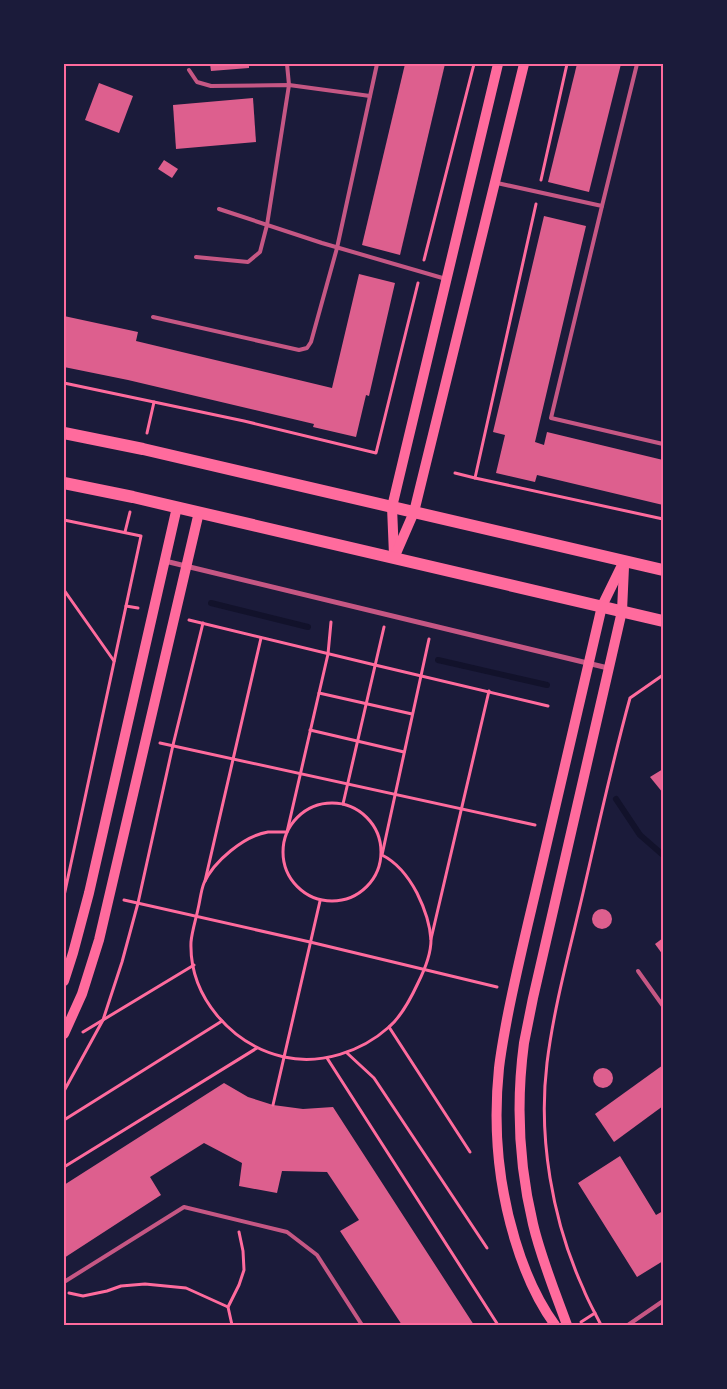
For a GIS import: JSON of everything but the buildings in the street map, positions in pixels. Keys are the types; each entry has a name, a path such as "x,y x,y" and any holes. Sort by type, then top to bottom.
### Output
{"main road":[{"path":"394,558 392,507 498,64"},
{"path":"394,558 414,512 524,64"},
{"path":"64,433 143,449 663,570"},
{"path":"64,483 199,512 663,621"},
{"path":"64,981 89,893 177,507"},
{"path":"64,1034 89,975 110,897 199,512"},
{"path":"555,1325 539,1300 528,1277 506,1207 498,1159 496,1111 499,1066 512,990 602,606 624,561"},
{"path":"567,1325 540,1247 530,1210 521,1157 520,1095 524,1042 533,998 622,611 624,561"}],"street":[{"path":"165,561 609,668"}],"lane":[{"path":"196,257 248,262 260,252 267,224 290,86 287,64"},
{"path":"154,317 299,350 307,348 311,342 337,248 376,64"},
{"path":"637,64 551,418 663,444"},
{"path":"189,70 197,82 211,86 290,86 370,96"},
{"path":"495,182 602,206"},
{"path":"219,209 337,248 446,279"},
{"path":"638,971 663,1006"},
{"path":"64,1282 184,1207 287,1232 317,1255 362,1325"},
{"path":"628,1325 663,1301"}],"path":[{"path":"475,478 567,64"},
{"path":"64,383 244,421 376,453"},
{"path":"143,449 154,402"},
{"path":"455,473 663,519"},
{"path":"64,520 142,536 64,896"},
{"path":"64,590 114,661"},
{"path":"343,804 387,615"},
{"path":"174,616 548,706"},
{"path":"64,1091 103,1020 122,962 138,903 203,622"},
{"path":"331,622 328,654 283,846 283,860 288,874 296,886 307,895 320,901 334,902 349,899 362,892 372,882 379,869 394,794 430,640"},
{"path":"262,638 191,942 198,982 212,1010 239,1037 257,1048 284,1057 327,1058 347,1053 366,1044 389,1027 399,1016 414,992 424,970 431,942 489,691"},
{"path":"601,1325 582,1287 568,1248 550,1181 545,1130 547,1064 564,973 630,698 663,675"},
{"path":"319,693 412,714"},
{"path":"310,730 404,752"},
{"path":"146,740 550,828"},
{"path":"287,832 296,818 310,808 326,803 343,804 359,810 372,822 379,838 382,855"},
{"path":"204,883 215,866 228,852 247,840 267,832 287,832"},
{"path":"382,855 392,860 409,877 421,901 428,921 431,942"},
{"path":"110,897 512,990"},
{"path":"273,1105 320,901"},
{"path":"80,1034 194,965"},
{"path":"64,1120 222,1021"},
{"path":"389,1027 470,1152"},
{"path":"64,1168 257,1048"},
{"path":"347,1053 374,1078 487,1248"},
{"path":"327,1058 498,1325"},
{"path":"232,1325 228,1307 239,1286 244,1270 244,1251 236,1219"},
{"path":"64,1292 83,1296 121,1286 145,1284 186,1288 228,1307"},
{"path":"575,1325 595,1313"}],"waterway":[{"path":"211,603 308,627"},
{"path":"438,660 547,685"},
{"path":"616,799 640,835 663,855"}]}
